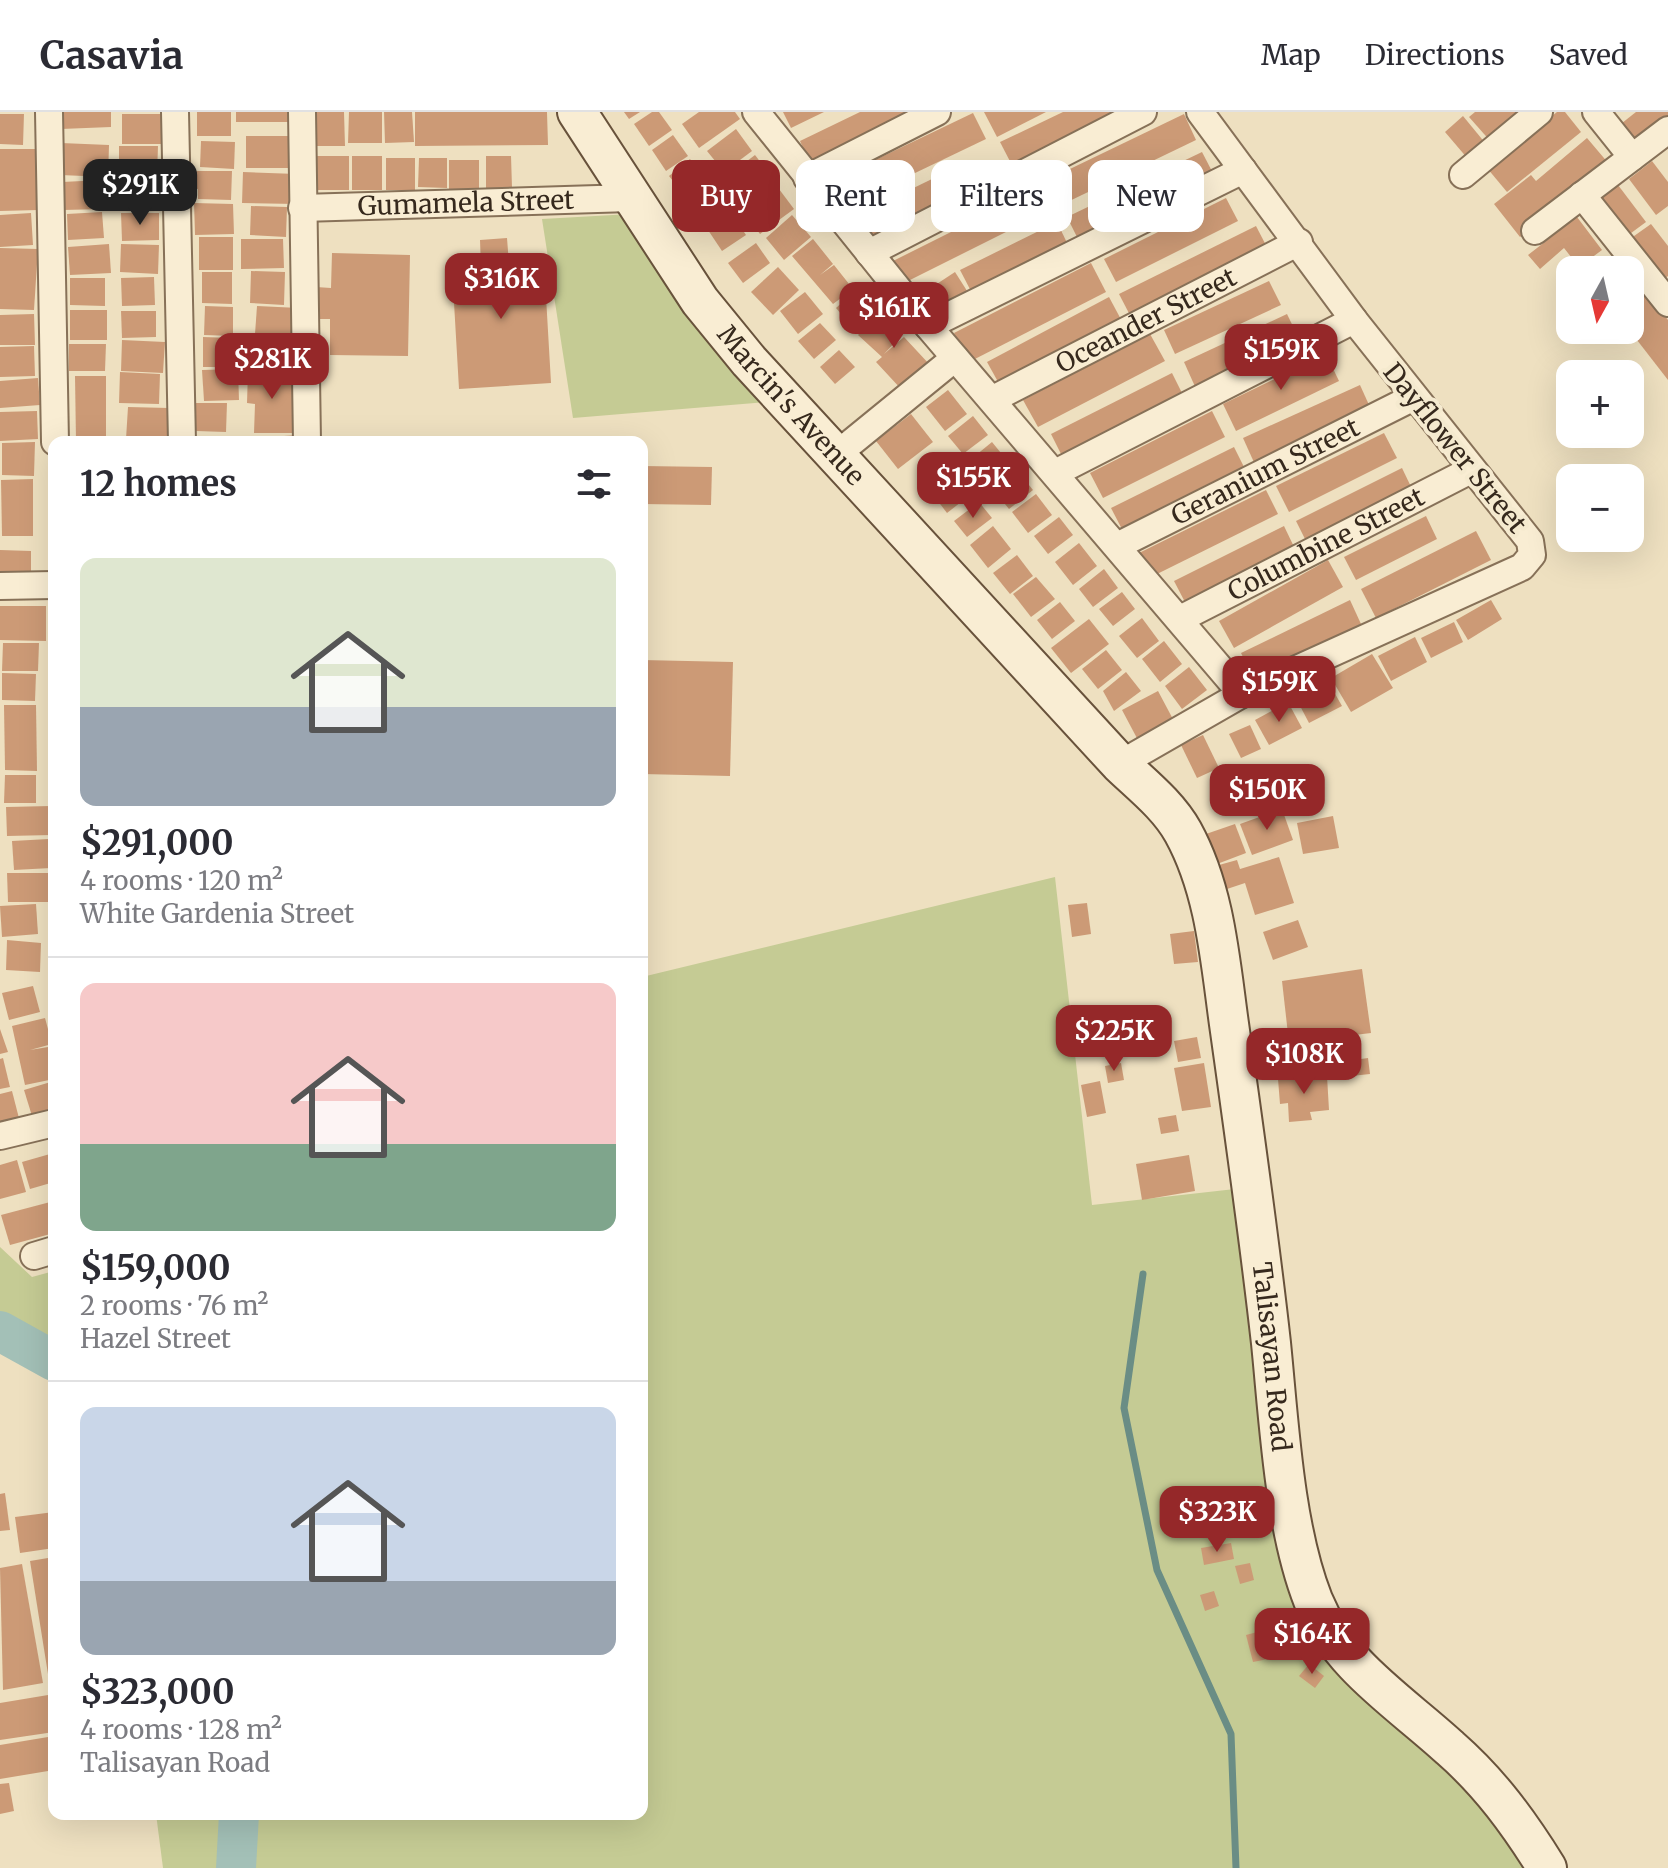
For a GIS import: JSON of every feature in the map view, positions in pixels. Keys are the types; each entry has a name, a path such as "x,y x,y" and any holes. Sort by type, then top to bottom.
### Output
{"main road":[{"name":"Marcin's Avenue","path":"577,112 630,198 700,301 836,455 1120,764 1171,813"},
{"name":"Talisayan Road","path":"1171,813 1194,855 1211,909 1258,1231 1294,1533 1313,1601 1332,1638 1353,1662 1486,1783 1515,1818 1547,1868"}],"street":[{"path":"49,112 55,436"},
{"path":"175,112 182,436"},
{"path":"302,112 307,436"},
{"path":"756,112 796,164"},
{"path":"842,160 937,112"},
{"path":"869,253 1143,112"},
{"name":"Dayflower Street","path":"1200,112 1354,320 1530,541 1532,555 1522,567 1242,694"},
{"path":"1463,175 1539,112"},
{"path":"1596,112 1632,157"},
{"path":"1535,231 1632,157 1663,143"},
{"path":"928,326 1243,170"},
{"path":"1582,195 1668,303"},
{"name":"Gumamela Street","path":"302,208 630,198"},
{"path":"852,232 1242,694 1120,764"},
{"name":"Oceander Street","path":"993,399 1299,242"},
{"path":"1055,473 1354,320"},
{"path":"836,455 955,358"},
{"name":"Geranium Street","path":"1117,546 1414,397"},
{"name":"Columbine Street","path":"1180,619 1471,470"},
{"path":"0,586 48,585"},
{"path":"0,1136 48,1124"}],"green space":[{"path":"631,214 768,402 573,418 542,219"},
{"path":"1055,877 1092,1205 1235,1189 1298,1580 1537,1868 241,1868 245,1820 648,1820 648,976"},
{"path":"0,1247 32,1277 48,1273 48,1353 0,1326"},
{"path":"157,1820 230,1820 226,1868 163,1868"}],"building":[{"path":"60,112 111,112 111,127 61,129"},
{"path":"197,112 231,112 231,136 197,136"},
{"path":"236,112 288,112 288,122 236,122"},
{"path":"315,112 344,112 345,146 316,146"},
{"path":"349,112 382,112 382,143 348,143"},
{"path":"384,112 412,112 414,142 385,143"},
{"path":"415,112 547,112 548,145 415,146"},
{"path":"624,112 640,112 629,119"},
{"path":"652,112 659,112 672,130 649,146 634,124"},
{"path":"699,112 735,112 740,119 699,148 682,124"},
{"path":"783,112 824,112 791,128"},
{"path":"860,112 932,112 832,160 809,160 800,141"},
{"path":"984,112 1046,112 997,137"},
{"path":"1063,112 1136,112 1038,160 1009,160 1000,142"},
{"path":"1475,112 1530,112 1492,143 1469,117"},
{"path":"1557,112 1565,112 1581,132 1507,192 1487,168"},
{"path":"1636,112 1668,112 1668,121 1635,149 1617,127"},
{"path":"973,113 986,139 942,160 931,160 931,165 915,173 915,160 875,160"},
{"path":"0,114 24,114 23,145 0,144"},
{"path":"122,114 165,114 165,144 122,144"},
{"path":"1184,114 1196,140 1155,160 1089,160"},
{"path":"1463,116 1486,144 1468,159 1445,132"},
{"path":"736,129 752,151 740,160 714,160 707,151"},
{"path":"673,135 688,156 682,160 672,160 672,167 666,171 652,150"},
{"path":"246,136 293,136 293,168 246,168"},
{"path":"1587,138 1609,164 1520,237 1494,204 1531,175 1536,181"},
{"path":"201,141 235,142 234,169 200,167"},
{"path":"61,143 109,145 108,177 60,175"},
{"path":"119,146 158,146 157,175 119,175"},
{"path":"0,149 37,149 38,210 0,211"},
{"path":"1202,152 1215,177 1204,182 1204,160 1185,160"},
{"path":"316,156 349,156 349,190 316,190"},
{"path":"352,156 382,156 382,190 352,190"},
{"path":"486,156 511,156 512,188 486,188"},
{"path":"386,158 415,158 415,190 386,190"},
{"path":"419,158 447,158 447,188 418,187"},
{"path":"449,160 479,160 479,189 449,190"},
{"path":"1088,160 1088,192 1072,200 1072,168"},
{"path":"1652,161 1668,182 1668,206 1656,215 1629,179"},
{"path":"232,171 231,200 198,199 198,189 190,188 190,172"},
{"path":"243,172 297,174 296,204 242,203"},
{"path":"165,178 167,207 117,210 115,180"},
{"path":"931,179 931,212 915,220 915,187"},
{"path":"103,180 104,209 63,210 62,182"},
{"path":"1618,185 1646,222 1623,239 1595,202"},
{"path":"780,190 794,209 780,219"},
{"path":"1226,198 1238,221 1116,282 1104,259 1158,232 1204,232 1204,209"},
{"path":"194,203 233,204 234,234 195,235"},
{"path":"251,206 287,207 286,237 250,235"},
{"path":"1088,207 1088,232 1098,232 1079,241 1072,227 1072,215"},
{"path":"102,212 104,238 68,240 67,214"},
{"path":"31,213 33,245 0,247 0,215"},
{"path":"121,213 159,213 159,240 122,241"},
{"path":"792,215 796,220 796,232 807,232 811,237 784,260 766,238 773,232 780,232 780,226"},
{"path":"1577,217 1602,250 1594,256 1570,256 1564,248 1540,269 1528,255"},
{"path":"1651,224 1668,246 1668,276 1659,283 1644,263 1644,256 1638,256 1627,241"},
{"path":"1256,226 1270,253 1133,321 1119,294"},
{"path":"709,232 744,232 746,235 722,251"},
{"path":"864,232 890,232 869,242"},
{"path":"951,232 1006,232 902,284 891,262"},
{"path":"1037,232 1062,232 1069,247 973,295 960,270"},
{"path":"199,237 233,237 233,270 199,270"},
{"path":"507,238 509,264 544,262 551,383 459,389 452,268 481,267 480,240"},
{"path":"241,239 283,239 284,268 241,269"},
{"path":"813,239 833,264 820,275 834,265 853,289 833,304 792,256"},
{"path":"756,243 770,263 743,283 728,263"},
{"path":"109,244 111,273 70,275 68,247"},
{"path":"121,244 159,245 158,274 120,272"},
{"path":"0,248 38,249 34,310 0,309"},
{"path":"332,253 410,255 408,356 330,355 330,319 316,319 316,287 331,288"},
{"path":"1091,263 1106,292 969,362 954,333"},
{"path":"778,267 799,290 773,315 751,292"},
{"path":"251,271 285,272 284,305 250,303"},
{"path":"202,272 232,272 232,304 202,303"},
{"path":"955,272 969,294 933,316 920,295"},
{"path":"154,277 155,305 122,306 121,278"},
{"path":"70,278 105,278 105,306 70,305"},
{"path":"1269,281 1281,305 1175,354 1164,330"},
{"path":"857,289 877,312 855,330 836,308"},
{"path":"1644,289 1668,320 1668,380 1640,344 1644,344"},
{"path":"805,292 823,314 798,334 780,311"},
{"path":"1109,297 1124,325 1002,389 987,362"},
{"path":"205,306 233,307 233,336 204,335"},
{"path":"257,306 299,308 297,337 255,334"},
{"path":"70,310 107,310 107,340 70,340"},
{"path":"882,310 905,332 884,354 904,337 930,365 902,390 876,362 882,357 858,335"},
{"path":"121,311 156,311 156,337 122,338"},
{"path":"34,314 35,345 0,345 0,315"},
{"path":"1287,314 1301,343 1197,391 1184,362"},
{"path":"820,323 836,340 814,359 798,341"},
{"path":"1150,334 1165,361 1038,427 1023,400"},
{"path":"203,337 232,338 232,367 203,367"},
{"path":"249,339 288,339 288,366 249,366"},
{"path":"122,340 165,342 163,373 121,371"},
{"path":"69,344 106,344 105,371 69,371"},
{"path":"34,346 35,376 0,377 0,347"},
{"path":"839,350 855,367 835,384 820,367"},
{"path":"1326,354 1339,381 1236,431 1223,404"},
{"path":"238,369 239,400 204,401 202,370"},
{"path":"248,371 295,372 294,433 254,433 255,404 247,403"},
{"path":"120,372 160,374 159,404 119,403"},
{"path":"1172,373 1184,397 1063,458 1051,434"},
{"path":"75,376 106,376 106,436 76,436"},
{"path":"38,378 40,405 0,408 0,381"},
{"path":"1360,385 1374,416 1257,469 1243,438"},
{"path":"948,390 967,414 945,431 926,407"},
{"path":"196,403 227,403 226,432 196,431"},
{"path":"128,407 169,408 168,436 126,436"},
{"path":"37,411 38,439 0,441 0,412"},
{"path":"1212,411 1225,437 1103,498 1090,473"},
{"path":"911,414 933,442 898,469 876,441"},
{"path":"973,416 988,435 963,454 948,436"},
{"path":"1384,433 1397,458 1289,512 1276,486"},
{"path":"35,442 34,476 2,475 2,443"},
{"path":"992,442 1009,463 986,481 970,460"},
{"path":"1234,447 1247,473 1125,535 1111,508"},
{"path":"648,466 712,467 711,505 648,504"},
{"path":"1015,468 1033,490 1009,509 991,487"},
{"path":"1402,468 1414,493 1308,545 1296,521"},
{"path":"954,474 970,495 947,513 931,492"},
{"path":"33,479 33,536 2,536 1,480"},
{"path":"1266,490 1278,514 1151,577 1139,553"},
{"path":"1036,494 1052,515 1028,533 1012,512"},
{"path":"979,502 992,518 967,537 954,521"},
{"path":"1426,516 1437,539 1356,580 1344,557"},
{"path":"1059,517 1073,535 1048,554 1034,536"},
{"path":"993,526 1011,549 988,568 970,545"},
{"path":"1284,526 1296,551 1187,606 1174,581"},
{"path":"1476,531 1491,560 1376,618 1361,589"},
{"path":"1079,543 1097,566 1073,585 1055,562"},
{"path":"0,550 31,551 31,579 0,578"},
{"path":"1017,555 1033,576 1010,594 993,573"},
{"path":"1328,560 1343,587 1234,648 1219,621"},
{"path":"1104,569 1118,588 1093,607 1079,589"},
{"path":"1036,577 1055,599 1031,617 1013,594"},
{"path":"1122,592 1135,609 1113,626 1099,609"},
{"path":"1350,600 1361,624 1253,677 1241,653"},
{"path":"1491,600 1502,619 1468,640 1456,620"},
{"path":"1060,602 1075,621 1052,639 1037,620"},
{"path":"0,606 46,606 46,641 0,640"},
{"path":"1142,618 1159,641 1137,658 1119,636"},
{"path":"1089,619 1109,644 1071,673 1051,648"},
{"path":"1454,622 1463,642 1431,658 1421,638"},
{"path":"1415,637 1427,662 1391,681 1378,656"},
{"path":"1164,641 1182,664 1160,682 1142,659"},
{"path":"3,643 39,643 38,671 2,671"},
{"path":"1106,650 1122,670 1098,689 1082,669"},
{"path":"1372,654 1393,688 1351,712 1331,678"},
{"path":"648,660 733,662 730,776 648,774"},
{"path":"1189,667 1207,690 1182,709 1165,686"},
{"path":"1126,672 1141,691 1114,711 1103,691"},
{"path":"2,673 36,674 35,701 2,700"},
{"path":"1330,685 1342,706 1309,723 1298,702"},
{"path":"1158,691 1175,723 1139,742 1122,710"},
{"path":"1288,702 1302,728 1269,745 1255,720"},
{"path":"4,705 36,705 37,771 5,770"},
{"path":"1250,725 1261,749 1241,758 1229,734"},
{"path":"1203,735 1219,768 1197,778 1181,745"},
{"path":"5,775 36,775 36,803 4,803"},
{"path":"48,806 48,835 7,836 6,807"},
{"path":"1282,809 1293,840 1252,855 1240,824"},
{"path":"1333,816 1339,848 1303,854 1297,823"},
{"path":"1235,824 1246,853 1217,864 1206,834"},
{"path":"48,839 48,868 14,870 12,841"},
{"path":"1279,857 1294,903 1255,915 1245,883 1227,889 1219,865 1237,860 1240,869"},
{"path":"7,873 48,873 48,902 8,902"},
{"path":"1087,903 1091,934 1072,937 1068,905"},
{"path":"36,904 38,934 2,937 0,906"},
{"path":"1298,920 1308,947 1273,960 1263,932"},
{"path":"1194,931 1198,962 1174,964 1170,934"},
{"path":"7,940 41,943 40,972 6,970"},
{"path":"1362,969 1371,1033 1289,1043 1282,981"},
{"path":"33,986 40,1012 9,1020 2,993"},
{"path":"45,1018 48,1045 30,1050 48,1047 48,1080 25,1085 12,1026"},
{"path":"0,1029 8,1052 0,1054"},
{"path":"1197,1037 1201,1058 1178,1062 1174,1041"},
{"path":"3,1058 10,1087 0,1089 0,1059"},
{"path":"1368,1058 1370,1074 1342,1077 1340,1062"},
{"path":"1121,1063 1124,1080 1108,1083 1105,1066"},
{"path":"1204,1063 1211,1107 1182,1111 1174,1068"},
{"path":"1327,1076 1329,1110 1310,1112 1312,1120 1289,1122 1288,1103 1280,1104 1278,1079"},
{"path":"1100,1081 1106,1113 1087,1117 1081,1085"},
{"path":"48,1083 48,1112 32,1116 24,1090"},
{"path":"12,1091 21,1126 0,1132 0,1094"},
{"path":"1176,1115 1179,1131 1161,1134 1158,1118"},
{"path":"48,1155 48,1184 30,1189 22,1162"},
{"path":"1189,1155 1195,1191 1142,1200 1136,1164"},
{"path":"17,1160 26,1192 0,1199 0,1165"},
{"path":"48,1203 48,1235 10,1245 1,1215"},
{"path":"5,1493 10,1530 0,1531 0,1494"},
{"path":"48,1513 48,1549 20,1553 15,1517"},
{"path":"1231,1543 1234,1559 1204,1565 1201,1548"},
{"path":"48,1558 48,1674 30,1561"},
{"path":"1250,1563 1254,1580 1240,1584 1235,1566"},
{"path":"22,1564 43,1683 3,1690 0,1568"},
{"path":"1214,1591 1219,1606 1205,1611 1200,1595"},
{"path":"1274,1615 1284,1629 1271,1638 1261,1625"},
{"path":"1261,1631 1268,1659 1253,1662 1246,1635"},
{"path":"1309,1664 1324,1676 1315,1688 1299,1676"},
{"path":"48,1695 48,1733 0,1740 0,1703"},
{"path":"48,1737 48,1771 0,1779 0,1745"},
{"path":"9,1783 14,1811 0,1814 0,1784"}],"waterway":[{"path":"1143,1274 1124,1408 1157,1570 1231,1734 1236,1868"},
{"path":"0,1331 48,1358"},
{"path":"236,1868 239,1820"}]}
